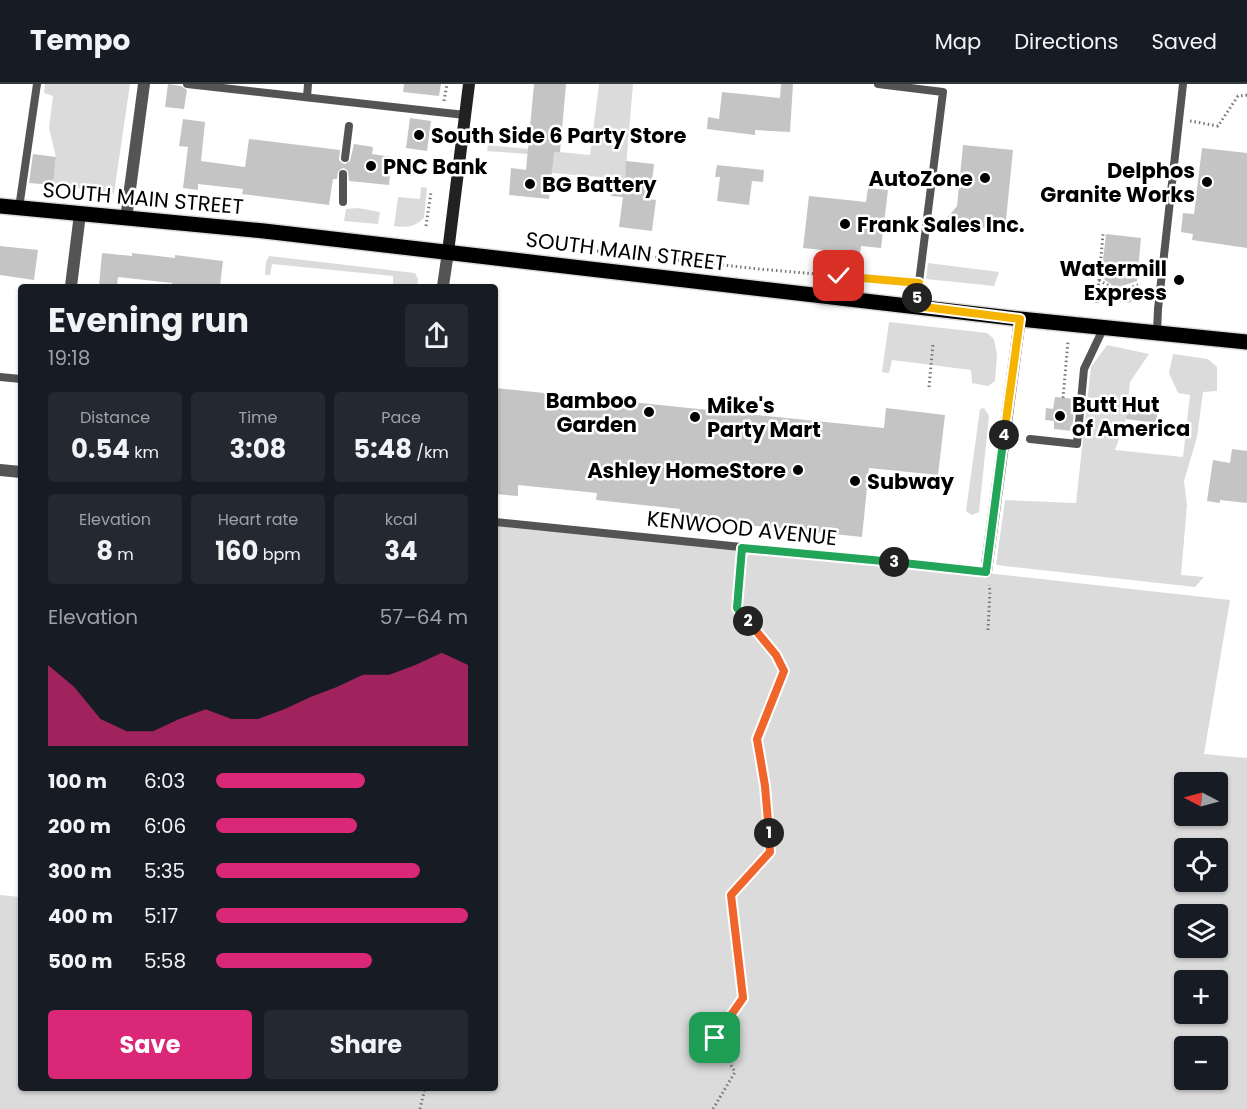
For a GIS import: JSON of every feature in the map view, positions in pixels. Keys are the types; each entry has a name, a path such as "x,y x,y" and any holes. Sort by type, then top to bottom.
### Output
{"main road":[{"path":"448,252 469,84"},
{"name":"SOUTH MAIN STREET","path":"0,206 274,232 1020,319 1247,342"}],"street":[{"path":"126,219 144,84"},
{"path":"71,284 80,214"},
{"path":"443,284 448,252"},
{"path":"986,572 1020,319"},
{"path":"0,470 18,472"}],"lane":[{"path":"19,208 37,84"},
{"path":"187,84 465,115"},
{"path":"307,97 308,84"},
{"path":"878,84 943,92 916,306"},
{"path":"1157,332 1183,84"},
{"path":"345,158 349,126"},
{"path":"343,174 343,202"},
{"path":"1030,439 1077,444 1084,369 1104,327"},
{"path":"0,376 18,379"},
{"name":"KENWOOD AVENUE","path":"498,522 986,572"}],"path":[{"path":"444,101 447,84"},
{"path":"1179,119 1218,126 1238,96 1247,95"},
{"path":"426,226 431,192"},
{"path":"1097,303 1103,234"},
{"path":"597,251 919,283"},
{"path":"1099,280 1113,289 1122,290 1138,285"},
{"path":"1063,398 1068,341"},
{"path":"929,387 933,344"},
{"path":"713,1109 735,1072 715,1038 743,998 731,895 770,852 765,786 757,739 784,671 776,655 737,608 742,548"},
{"path":"986,572 990,591 988,630"},
{"path":"420,1109 424,1091"}],"shaded area":[{"path":"45,84 130,84 114,193 53,185 56,157 49,128 53,96 44,93"},
{"path":"599,84 633,84 625,179 552,173 552,156 487,151 488,145 590,155"},
{"path":"421,187 427,188 424,218 410,226 394,226 398,197 420,199"},
{"path":"358,208 380,212 378,224 344,221 346,209"},
{"path":"269,256 415,273 418,279 417,284 393,284 393,276 272,264 270,275 265,275"},
{"path":"928,263 999,272 994,286 926,279"},
{"path":"1104,285 1120,291 1136,288 1134,300 1130,303 1109,301 1103,296"},
{"path":"889,322 987,333 994,339 997,355 995,381 988,386 972,383 971,370 892,360 889,373 882,372"},
{"path":"1107,345 1149,354 1130,382 1126,419 1115,450 1183,457 1190,395 1178,393 1169,373 1173,354 1208,359 1217,367 1217,391 1203,392 1197,437 1184,481 1187,505 1181,575 1204,577 1195,587 996,565 1005,500 1076,503 1091,367"},
{"path":"984,408 989,416 979,512 972,515 966,511 980,409"},
{"path":"498,522 1230,600 1204,754 1247,758 1247,1109 0,1109 0,895 18,897 18,1091 498,1091"}],"building":[{"path":"168,84 181,86 187,90 184,109 165,107"},
{"path":"404,84 441,84 439,96 403,92"},
{"path":"534,84 566,84 560,152 554,152 549,199 509,195 511,168 526,170"},
{"path":"781,84 793,84 790,132 755,130 755,135 707,129 708,117 719,119 722,92 780,98"},
{"name":"South Side 6 Party Store","path":"410,118 431,121 427,151 406,148"},
{"path":"183,119 205,122 201,161 245,167 249,139 340,150 339,160 345,164 350,161 354,144 373,147 372,154 392,157 389,185 349,181 348,171 341,169 337,179 333,179 329,205 242,194 243,189 198,184 198,190 183,188 188,147 179,146"},
{"name":"AutoZone","path":"963,145 1013,150 1005,230 943,223 957,206"},
{"path":"1202,148 1247,153 1247,248 1192,240 1193,234 1181,232 1183,213 1194,214"},
{"path":"33,154 56,157 53,185 29,183"},
{"path":"626,161 654,164 650,199 656,200 652,231 619,227 623,197 611,196 613,178 625,179"},
{"path":"717,165 764,170 763,182 752,181 749,205 717,201 720,177 715,177"},
{"name":"Frank Sales Inc.","path":"868,188 888,190 881,248 861,246 860,254 803,248 809,196 866,202"},
{"path":"1106,234 1141,238 1137,281 1116,288 1101,277"},
{"path":"0,246 38,250 34,280 0,275"},
{"path":"102,253 132,256 132,253 175,258 175,255 223,261 220,284 172,284 118,277 117,284 99,284"},
{"path":"498,388 884,428 886,408 945,415 938,475 869,468 862,537 679,518 680,509 596,500 597,493 518,485 518,496 498,494"},
{"name":"Butt Hut of America","path":"1055,397 1075,399 1072,431 1054,429 1054,421 1045,420 1046,408 1053,409"},
{"path":"1128,397 1159,400 1156,423 1126,419"},
{"path":"1232,449 1247,451 1247,503 1207,501 1213,460 1230,463"}],"place":[{"name":"South Side 6 Party Store","path":"419,135"},
{"name":"PNC Bank","path":"371,166"},
{"name":"AutoZone","path":"985,178"},
{"name":"Delphos Granite Works","path":"1207,182"},
{"name":"BG Battery","path":"530,184"},
{"name":"Frank Sales Inc.","path":"845,224"},
{"name":"Watermill Express","path":"1179,280"},
{"name":"Bamboo Garden","path":"649,412"},
{"name":"Butt Hut of America","path":"1060,416"},
{"name":"Mike's Party Mart","path":"695,417"},
{"name":"Ashley HomeStore","path":"798,470"},
{"name":"Subway","path":"855,481"}],"route":[{"path":"715,1038 743,998 731,895 770,852 765,786 757,739 784,671 776,655 737,608 742,548 986,572 1020,319 916,306 919,283 839,276"}]}
